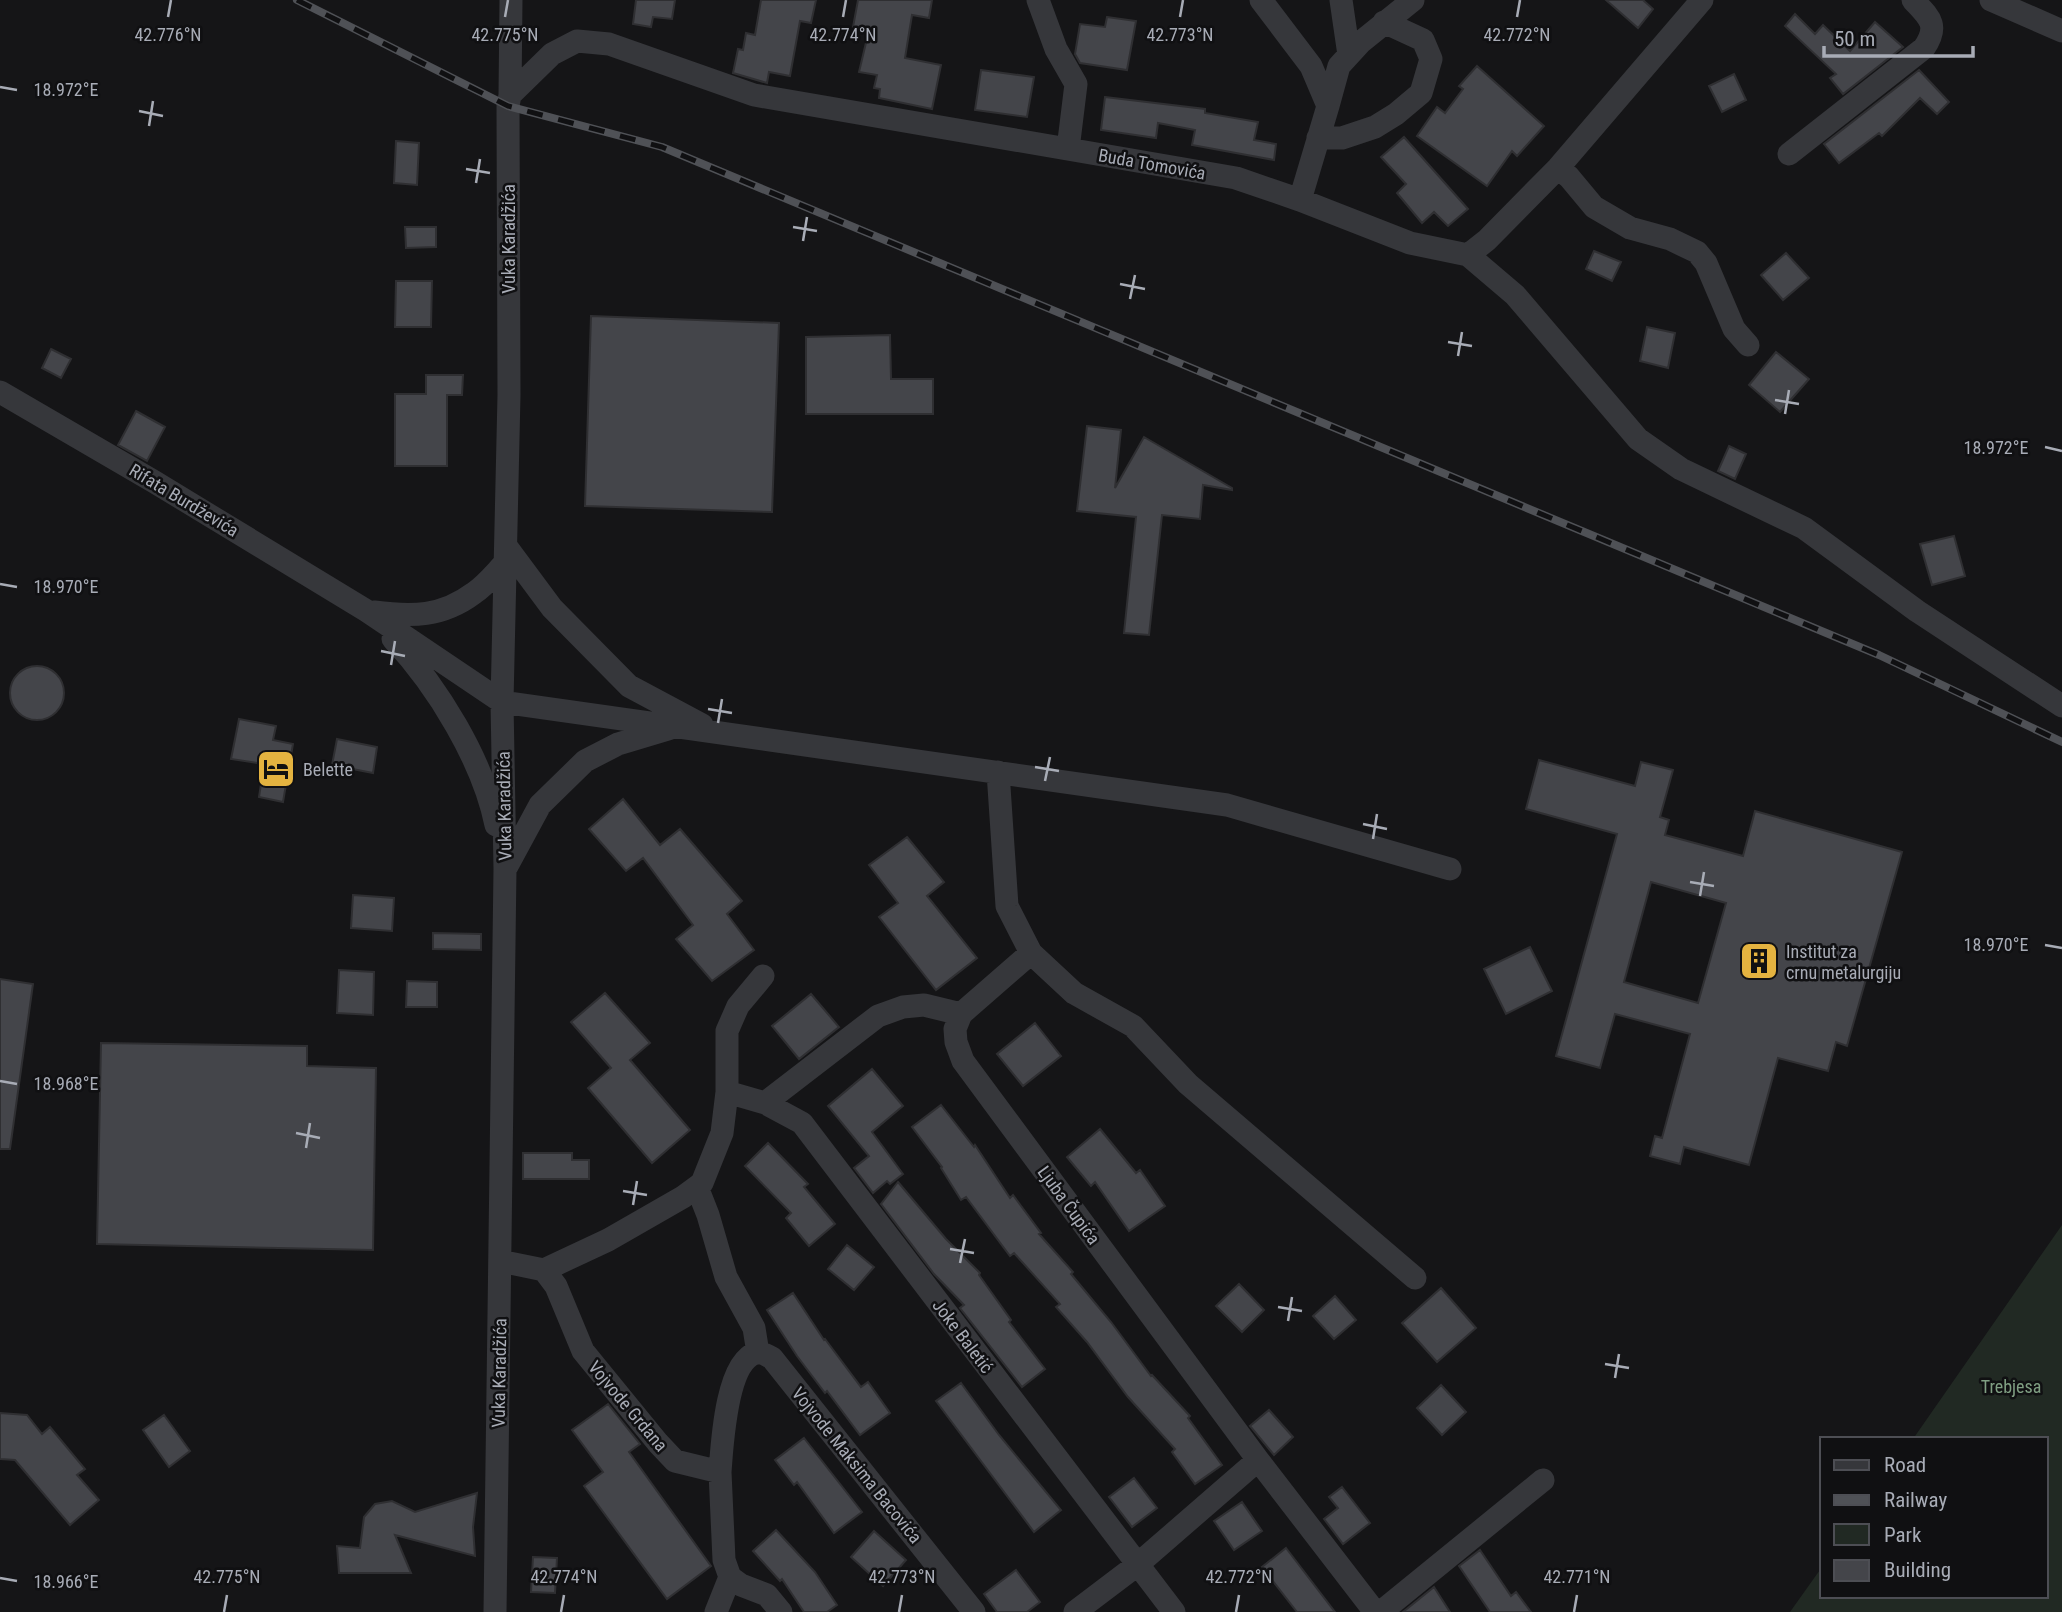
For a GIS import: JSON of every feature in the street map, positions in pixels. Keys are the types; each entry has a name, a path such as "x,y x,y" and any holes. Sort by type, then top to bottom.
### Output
{"street":[{"name":"Vuka Karadžića","path":"495,1612 505,869 502,702 509,395 508,106 511,0"},
{"path":"1038,0 1056,50 1076,84 1068,149"},
{"path":"1261,0 1311,66 1328,106"},
{"path":"1341,0 1349,55"},
{"path":"1300,200 1339,66 1384,22 1413,0"},
{"path":"1702,0 1558,168 1468,256 1515,295 1638,439 1681,469 1804,528 1917,611 2062,706"},
{"path":"1789,154 1924,48 1932,25 1913,0"},
{"path":"1991,0 2062,31"},
{"path":"1318,138 1342,138 1375,127 1421,93 1431,59 1423,40 1384,22"},
{"name":"Buda Tomovića","path":"510,95 552,54 577,41 609,44 754,95 1236,178 1410,243 1468,256"},
{"path":"1558,168 1569,177 1594,208 1630,228 1670,239 1697,252 1706,263 1734,329 1748,345"},
{"name":"Rifata Burdževića","path":"0,393 153,481 367,611"},
{"path":"367,611 408,616 439,611 474,593 506,554 552,608 629,686 717,733"},
{"path":"367,611 502,702 1227,805 1450,869"},
{"path":"367,611 409,656 470,751 491,802 505,869"},
{"path":"505,869 540,805 585,761 618,744 674,727"},
{"path":"998,772 1007,906 1031,953 1074,993 1133,1026 1188,1084 1415,1278"},
{"path":"765,1103 878,1016 903,1007 924,1006 961,1014 1031,953"},
{"path":"500,1261 544,1270 608,1240 683,1198 702,1183 722,1133 727,1092 727,1031 738,1006 763,976"},
{"name":"Ljuba Čupića","path":"961,1014 955,1029 963,1062 1258,1460 1375,1612"},
{"name":"Joke Baletić","path":"727,1092 765,1103 802,1124 1174,1612"},
{"path":"697,1187 726,1277 754,1328 760,1353 740,1368 723,1423 720,1472 724,1560 730,1577 741,1585 767,1595 781,1612"},
{"name":"Vojvode Grdana","path":"544,1270 556,1286 583,1351 658,1443 675,1461 720,1472"},
{"name":"Vojvode Maksima Bacovića","path":"760,1353 772,1358 974,1612"},
{"path":"1074,1612 1137,1565 1258,1460"},
{"path":"1381,1612 1543,1480"},
{"path":"716,1612 730,1577"}],"green space":[{"name":"Trebjesa","path":"2062,1225 2062,1612 1790,1612 1820,1570 1820,1598 2048,1598 2048,1437 1914,1437"}],"building":[{"path":"636,0 675,0 672,19 653,17 651,27 633,24"},
{"path":"761,0 816,0 811,23 800,21 790,76 769,72 767,83 733,73 738,49 743,50 746,33 755,35"},
{"path":"858,0 932,0 929,18 912,15 905,58 941,65 932,109 879,98 880,89 874,88 877,75 859,72 869,30 853,27"},
{"path":"1606,0 1643,0 1653,9 1638,28"},
{"path":"1795,14 1815,34 1823,25 1850,51 1875,22 1903,47 1843,94 1830,78 1836,74 1785,26"},
{"path":"1107,17 1136,21 1127,70 1080,63 1075,54 1080,24 1105,27"},
{"path":"1477,66 1544,126 1517,156 1512,151 1487,186 1417,136 1437,107 1445,113 1463,89 1459,86"},
{"path":"981,70 1034,77 1027,117 975,110"},
{"path":"1919,70 1949,102 1937,114 1920,98 1882,136 1879,133 1839,163 1824,144"},
{"path":"1734,74 1746,100 1722,112 1709,86"},
{"path":"1105,97 1205,109 1205,113 1258,122 1254,140 1276,144 1274,160 1192,145 1195,130 1158,123 1156,138 1101,130"},
{"path":"1404,137 1468,209 1448,226 1434,212 1422,223 1397,193 1406,184 1381,157"},
{"path":"396,141 419,143 417,185 394,183"},
{"path":"405,227 436,227 436,247 406,248"},
{"path":"1594,251 1621,262 1612,281 1586,269"},
{"path":"1786,253 1809,278 1783,300 1761,275"},
{"path":"396,281 432,281 431,327 395,327"},
{"path":"591,316 779,323 772,512 585,506"},
{"path":"1647,327 1675,333 1668,368 1640,361"},
{"path":"890,335 891,379 933,379 933,414 806,414 806,337"},
{"path":"51,349 71,359 61,378 42,368"},
{"path":"1776,352 1809,379 1780,412 1749,385"},
{"path":"426,375 463,375 462,395 447,395 447,466 395,466 395,394 426,394"},
{"path":"136,411 165,427 147,461 118,445"},
{"path":"1087,426 1121,430 1115,488 1144,437 1232,488 1203,485 1200,519 1162,515 1149,635 1124,633 1136,517 1077,511"},
{"path":"1729,446 1746,454 1735,479 1718,471"},
{"path":"1954,536 1965,576 1932,585 1920,544"},
{"path":"37,666 56,674 64,693 56,712 37,720 18,712 10,693 18,674"},
{"path":"239,719 276,726 273,740 293,744 283,802 259,797 264,764 231,759"},
{"path":"337,739 377,747 373,773 332,765"},
{"name":"Institut za crnu metalurgiju","path":"1539,760 1635,786 1641,762 1673,770 1660,817 1669,820 1665,835 1743,856 1755,811 1902,852 1847,1046 1836,1042 1828,1071 1778,1058 1749,1165 1684,1147 1680,1164 1650,1156 1655,1136 1662,1138 1690,1034 1615,1014 1600,1068 1556,1056 1617,834 1526,809","holes":["1651,882 1726,903 1698,1003 1624,982"]},
{"path":"623,799 660,845 680,829 742,901 727,914 754,950 712,981 676,939 693,925 643,858 626,871 589,829"},
{"path":"907,837 944,882 927,896 977,958 936,990 879,917 898,903 869,865"},
{"path":"353,895 394,898 392,931 351,928"},
{"path":"433,933 481,934 481,950 433,949"},
{"path":"1530,947 1552,991 1506,1014 1484,969"},
{"path":"339,970 374,972 373,1015 337,1013"},
{"path":"0,979 33,984 10,1149 0,1149"},
{"path":"407,981 437,982 437,1007 406,1007"},
{"path":"605,993 650,1043 630,1060 690,1130 652,1163 588,1088 611,1068 571,1022"},
{"path":"811,994 839,1027 799,1059 772,1026"},
{"path":"1035,1023 1061,1056 1023,1086 997,1054"},
{"path":"101,1043 307,1046 307,1066 376,1068 373,1250 97,1244"},
{"path":"872,1069 903,1106 872,1132 903,1174 890,1184 887,1181 873,1193 854,1168 869,1156 828,1106"},
{"path":"941,1105 974,1147 975,1145 1010,1198 1013,1195 1041,1233 1039,1234 1073,1272 1071,1274 1151,1376 1190,1416 1188,1418 1222,1465 1195,1484 1172,1452 1175,1449 1128,1397 1087,1342 1056,1307 1060,1304 1014,1253 1010,1256 966,1197 961,1200 942,1167 912,1127"},
{"path":"1100,1129 1136,1173 1140,1170 1165,1206 1129,1231 1095,1182 1091,1186 1067,1157"},
{"path":"768,1143 808,1184 804,1187 835,1224 809,1246 786,1218 791,1213 745,1166"},
{"path":"523,1153 572,1153 572,1160 589,1160 589,1179 523,1179"},
{"path":"898,1182 946,1239 980,1273 1011,1320 1009,1322 1045,1369 1022,1387 960,1308 964,1305 934,1274 881,1204"},
{"path":"847,1245 874,1267 854,1290 828,1269"},
{"path":"1239,1284 1264,1310 1242,1332 1216,1306"},
{"path":"1441,1288 1476,1328 1437,1362 1402,1323"},
{"path":"793,1293 824,1340 861,1387 868,1382 890,1413 860,1435 797,1356 767,1310"},
{"path":"1335,1296 1356,1320 1334,1339 1313,1316"},
{"path":"961,1383 999,1435 1061,1510 1034,1532 936,1401"},
{"path":"1441,1385 1466,1412 1442,1435 1417,1408"},
{"path":"608,1404 640,1444 629,1452 711,1566 667,1599 584,1486 603,1472 572,1430"},
{"path":"1269,1410 1293,1437 1274,1455 1250,1426"},
{"path":"0,1413 27,1415 42,1434 50,1427 85,1469 77,1475 99,1500 70,1525 15,1460 0,1459"},
{"path":"164,1415 190,1451 169,1467 143,1430"},
{"path":"804,1438 862,1512 834,1533 797,1482 794,1485 775,1460"},
{"path":"1134,1478 1157,1508 1132,1527 1109,1497"},
{"path":"1342,1487 1370,1523 1343,1544 1324,1519 1338,1508 1329,1497"},
{"path":"477,1493 473,1527 475,1556 395,1535 411,1573 339,1573 337,1546 360,1548 364,1517 375,1504 392,1501 415,1512"},
{"path":"1242,1502 1262,1531 1234,1550 1214,1521"},
{"path":"776,1530 815,1572 837,1605 827,1612 804,1612 782,1579 780,1581 753,1551"},
{"path":"874,1531 906,1560 883,1586 851,1557"},
{"path":"1286,1548 1335,1612 1297,1612 1262,1567"},
{"path":"1480,1550 1511,1596 1516,1592 1531,1612 1490,1612 1459,1566"},
{"path":"533,1557 557,1558 555,1593 531,1592"},
{"path":"1016,1570 1040,1602 1027,1612 997,1612 984,1594"},
{"path":"1434,1587 1450,1612 1403,1612"}],"railway":[{"path":"297,0 508,106 662,147 1879,655 2062,742"}],"place":[{"name":"Belette","path":"276,769"},
{"name":"Institut za crnu metalurgiju","path":"1759,961"}]}
